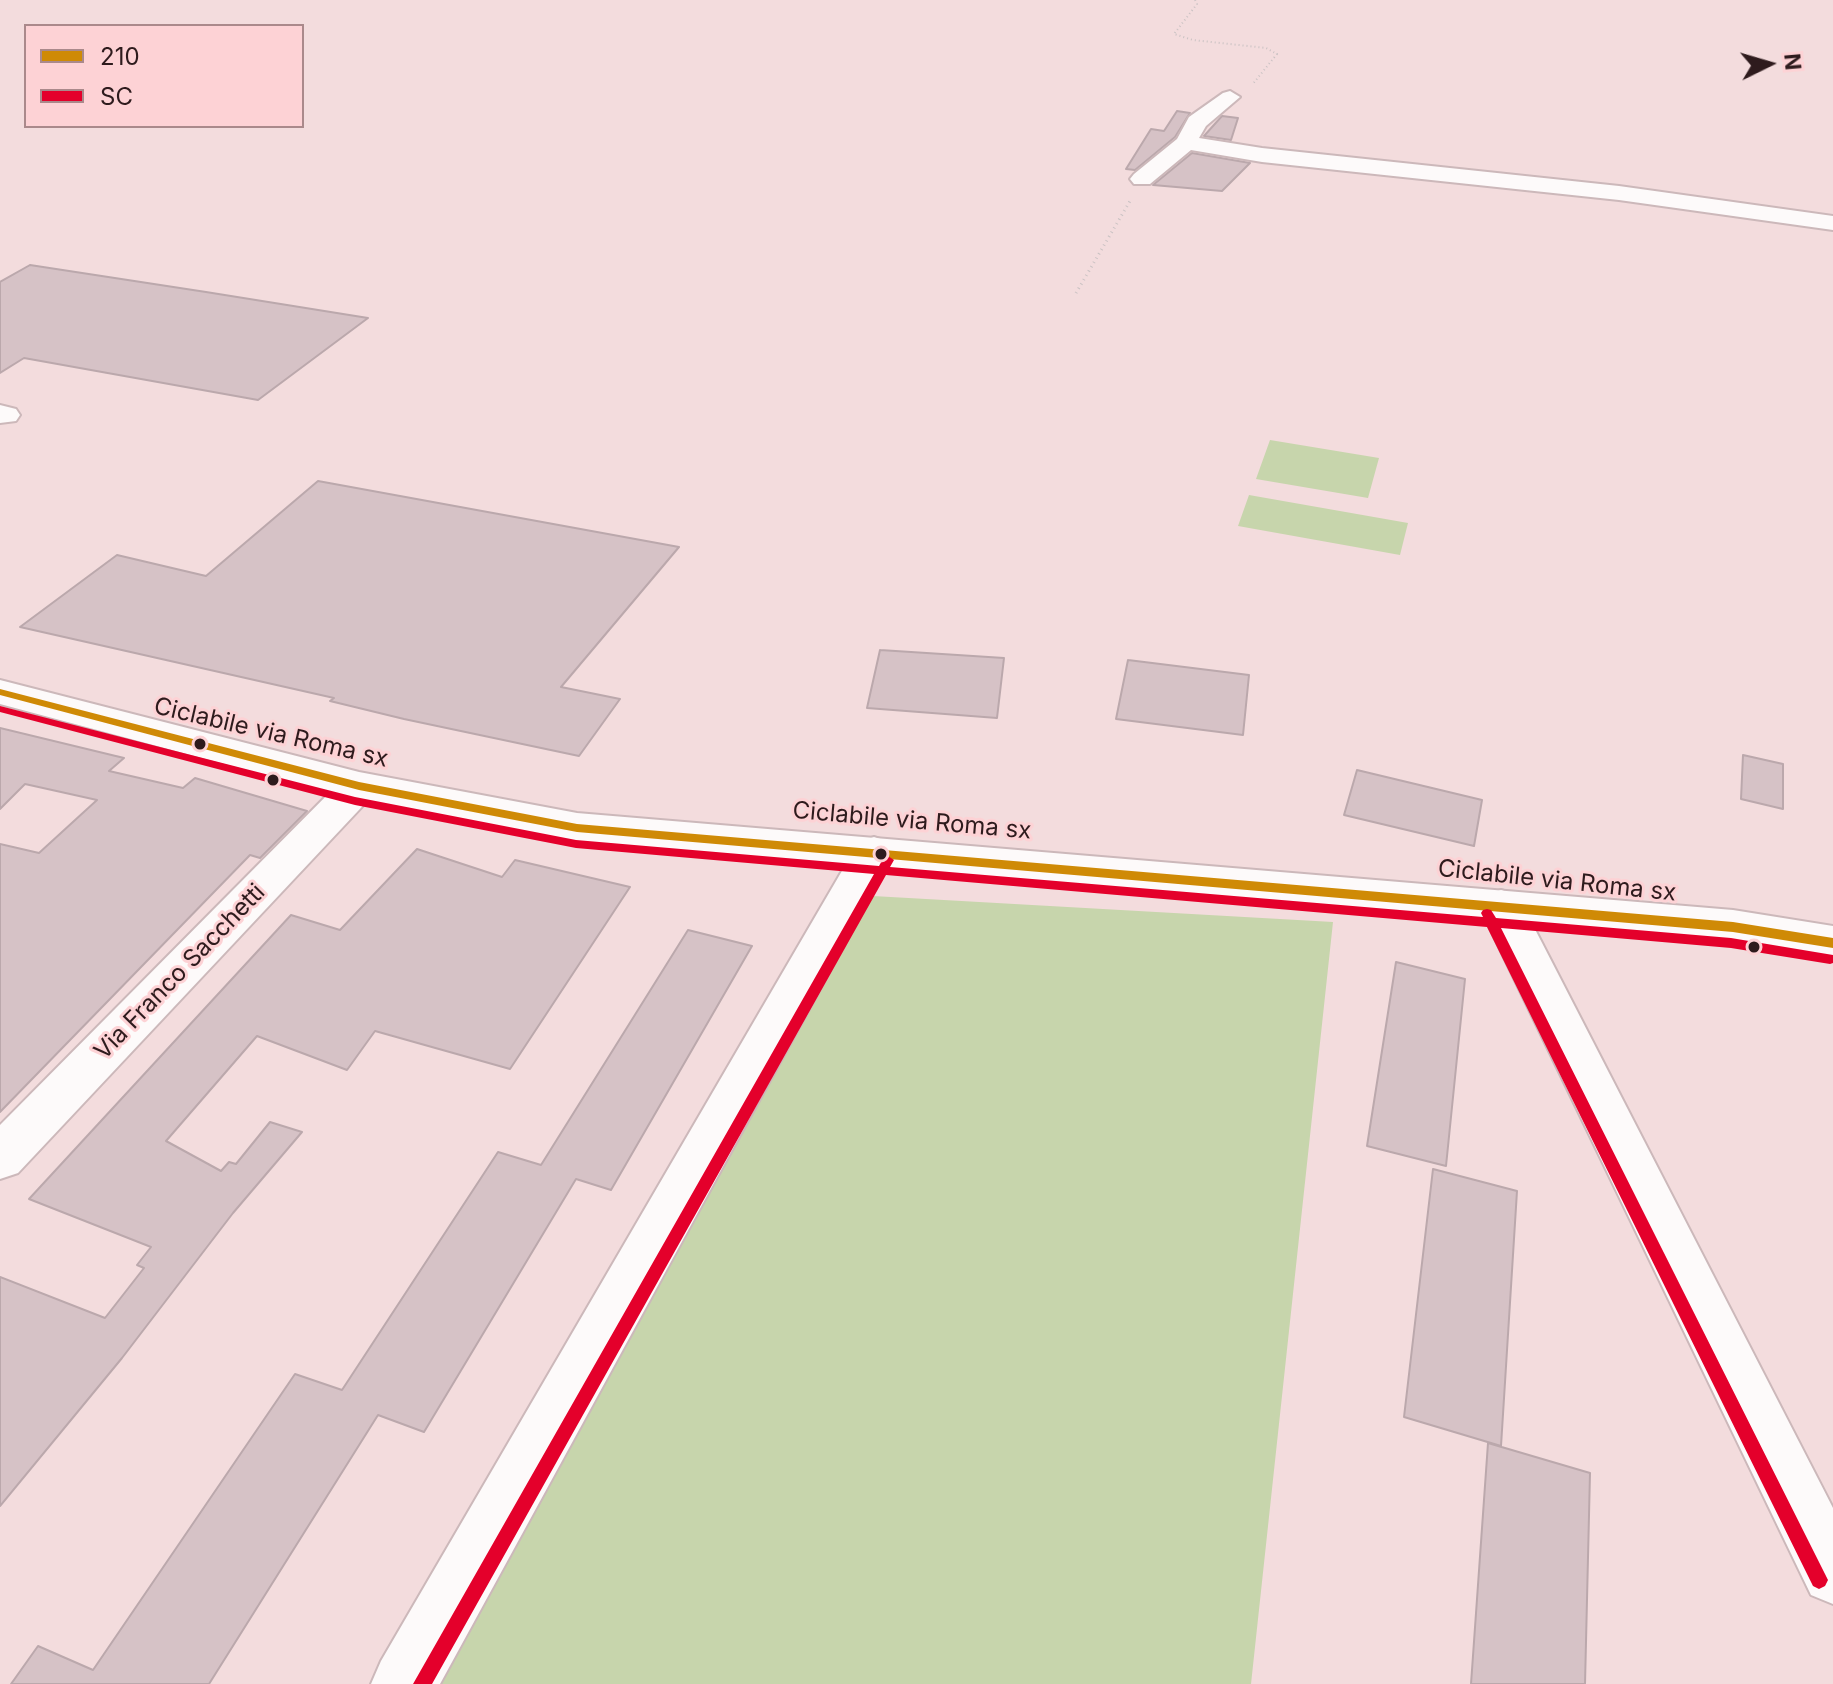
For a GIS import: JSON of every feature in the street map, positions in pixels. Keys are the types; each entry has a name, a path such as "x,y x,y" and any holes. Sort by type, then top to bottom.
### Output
{"main road":[{"path":"2,694 359,786 577,828 1733,927 1833,943"}],"street":[{"path":"1142,179 1186,143 1197,122 1230,97"},
{"path":"1186,143 1262,155 1619,193 1833,223"},
{"name":"Via Franco Sacchetti","path":"0,1158 359,786"},
{"path":"404,1684 874,852"},
{"path":"1501,906 1833,1573"}],"path":[{"path":"1195,0 1197,4 1174,34 1193,40 1256,46 1277,54 1259,79 1230,97"},
{"path":"1076,293 1142,179"}],"green space":[{"path":"1270,440 1379,458 1368,498 1256,479"},
{"path":"1249,495 1408,523 1400,555 1238,526"},
{"path":"873,896 1333,922 1251,1684 439,1684"}],"building":[{"path":"1177,111 1190,113 1175,137 1135,170 1126,169 1151,129 1164,131"},
{"path":"1222,116 1238,118 1231,140 1204,136"},
{"path":"1192,153 1250,163 1222,191 1153,185"},
{"path":"30,265 368,318 258,400 24,358 0,373 0,282"},
{"path":"318,481 679,547 561,687 620,699 579,756 404,719 330,701 334,698 20,627 117,555 206,576"},
{"path":"880,650 1004,658 997,718 867,708"},
{"path":"1128,660 1249,675 1243,735 1116,719"},
{"path":"0,728 124,758 109,771 183,788 195,778 307,811 260,858 250,855 0,1112 0,844 39,853 97,800 25,784 0,809"},
{"path":"1743,755 1783,764 1783,809 1741,799"},
{"path":"1357,770 1482,800 1474,846 1344,815"},
{"path":"417,849 502,877 515,860 630,887 510,1069 375,1031 347,1070 257,1036 166,1141 221,1171 229,1162 236,1164 270,1122 302,1132 233,1213 122,1358 0,1506 0,1277 105,1318 144,1268 137,1265 151,1247 29,1199 291,915 340,930"},
{"path":"688,930 752,946 611,1190 576,1179 424,1432 378,1415 209,1684 11,1684 38,1646 93,1670 295,1374 342,1390 498,1152 541,1165"},
{"path":"1396,962 1465,979 1446,1166 1367,1146"},
{"path":"1433,1169 1517,1191 1501,1446 1404,1417"},
{"path":"1488,1443 1590,1473 1585,1684 1471,1684"}],"transit line":[{"name":"210","path":"0,692 359,786 577,828 1733,927 1833,943"},
{"name":"SC","path":"0,709 355,801 576,844 1731,943 1830,959"},
{"name":"SC","path":"422,1684 888,860"},
{"name":"SC","path":"1487,913 1819,1580"}]}
